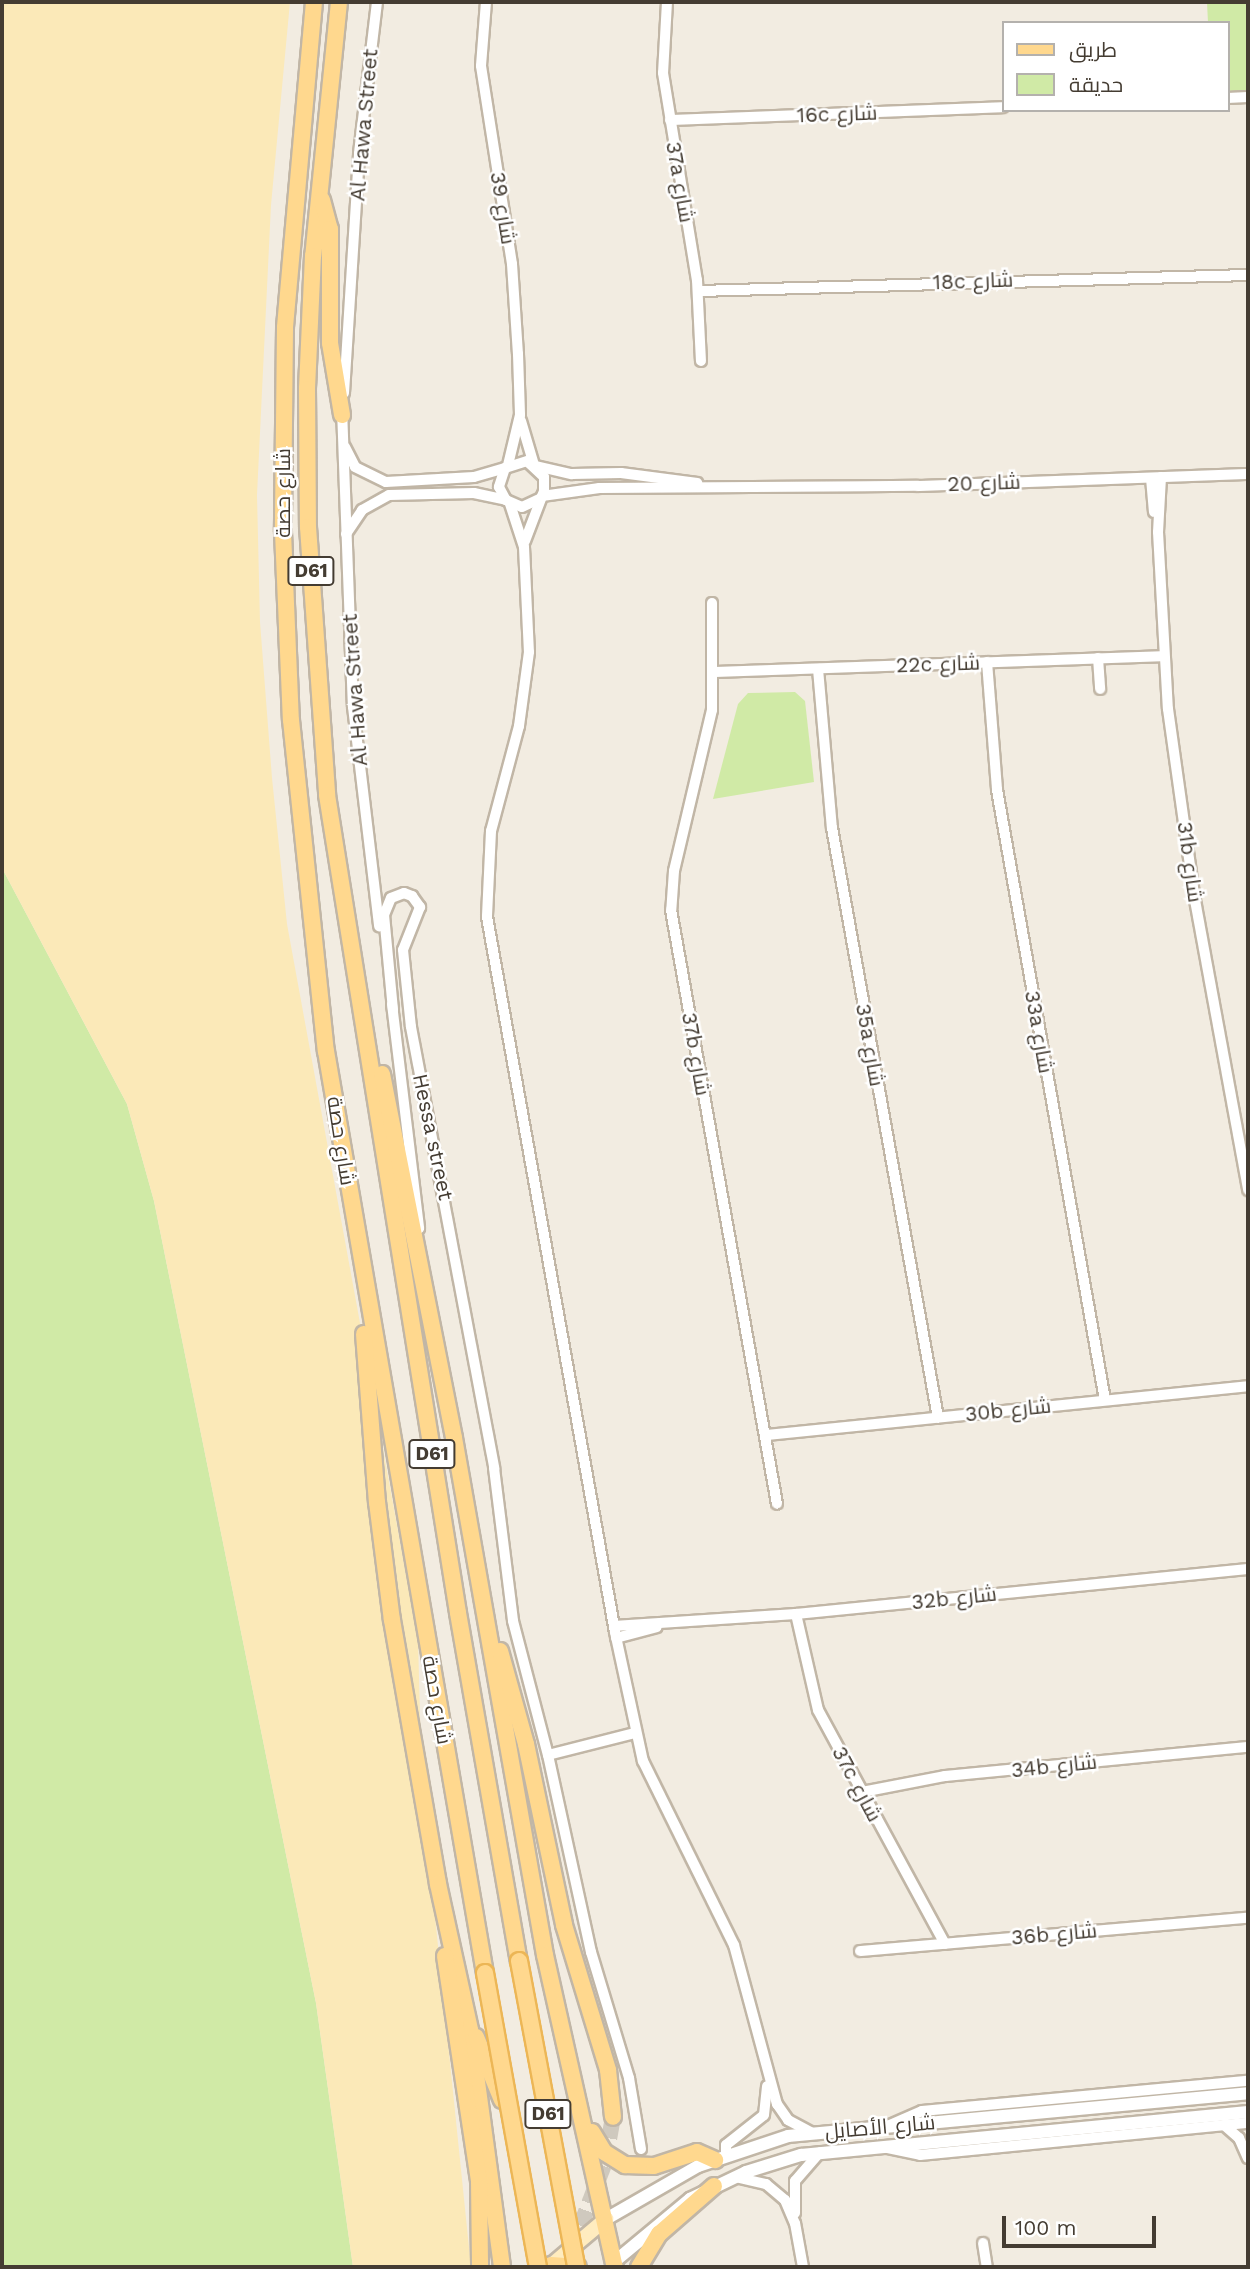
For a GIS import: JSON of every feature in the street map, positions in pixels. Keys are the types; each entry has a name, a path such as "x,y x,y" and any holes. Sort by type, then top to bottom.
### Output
{"main road":[{"name":"شارع حصة","path":"314,2 285,328 285,624 314,957 362,1275 485,1973 544,2267"},
{"name":"شارع حصة","path":"339,2 308,320 308,527 327,796 460,1625 519,1961 577,2267"},
{"path":"320,195 329,218 328,323 342,423"},
{"name":"شارع حصة","path":"351,946 370,1012 483,1600"},
{"path":"362,1275 377,1502 392,1620 438,1884 470,2029 502,2267"},
{"path":"483,1600 519,1715 568,1938 606,2062 613,2117"},
{"name":"D61","path":"483,1600 536,1909 577,2094"},
{"path":"438,1884 448,1983 479,2181 480,2267"},
{"path":"470,2029 497,2082 528,2247 544,2267 577,2267"},
{"path":"577,2094 598,2146 619,2162 647,2167 697,2152 721,2158"},
{"path":"577,2094 606,2218 612,2265"},
{"path":"639,2267 659,2234 714,2186"},
{"name":"شارع الأصايل","path":"544,2267 606,2218"}],"street":[{"name":"Al Hawa Street","path":"377,2 359,153 342,423 353,707 373,888 393,1010 418,1208 415,1250"},
{"name":"شارع 39","path":"486,2 481,66 514,289 520,415 535,465"},
{"name":"37a شارع","path":"667,2 662,49 670,120 699,291 701,361"},
{"path":"1229,98 1248,97"},
{"name":"16c شارع","path":"670,120 1002,107"},
{"name":"18c شارع","path":"699,291 1248,275"},
{"name":"شارع 39","path":"506,467 520,415"},
{"path":"342,423 348,458 355,467 386,482 474,477 522,461 535,465 544,477 524,547"},
{"name":"شارع 20","path":"535,465 572,474 634,474 720,485"},
{"path":"506,467 499,482 524,547 528,681 491,831 487,917 616,1638 635,1733 654,1788 734,1945 780,2110 811,2133"},
{"name":"شارع 20","path":"540,498 583,489 720,485 918,486 1248,474"},
{"name":"31b شارع","path":"1156,477 1163,656 1195,900 1248,1185"},
{"path":"346,534 362,510 389,495 474,493 522,507 540,498"},
{"name":"37b شارع","path":"712,603 713,672 709,729 674,871 671,909 778,1504"},
{"name":"22c شارع","path":"713,672 1163,656"},
{"path":"1098,658 1100,689"},
{"name":"33a شارع","path":"987,662 999,804 1105,1400"},
{"name":"35a شارع","path":"818,669 830,815 938,1418"},
{"name":"Hessa street","path":"393,1010 384,915 391,898 404,893 416,899 420,908 403,950 416,1053 451,1222 496,1478 511,1610 548,1755"},
{"name":"30b شارع","path":"767,1435 1248,1386"},
{"name":"32b شارع","path":"614,1626 659,1626 796,1614 1248,1569"},
{"name":"37c شارع","path":"796,1614 813,1696 945,1944"},
{"name":"32b شارع","path":"616,1638 659,1626"},
{"path":"635,1733 548,1755 591,1952 629,2078 641,2149"},
{"name":"34b شارع","path":"862,1792 945,1776 1248,1747"},
{"name":"36b شارع","path":"860,1951 1248,1918"},
{"path":"721,2158 726,2145 756,2126 766,2109 763,2055"},
{"path":"884,2127 922,2111 1248,2081"},
{"name":"شارع الأصايل","path":"606,2218 721,2158 770,2140 811,2133 1248,2093"},
{"name":"شارع الأصايل","path":"612,2265 671,2211 714,2186 734,2177 820,2151 1248,2112"},
{"path":"1205,2116 1239,2138 1248,2158"},
{"path":"878,2144 897,2153 920,2155 1248,2123"},
{"path":"803,2267 795,2223 795,2180 820,2151"},
{"path":"734,2177 776,2190 795,2223"},
{"path":"983,2243 987,2267"}],"green space":[{"path":"1207,2 1248,2 1248,92 1229,92 1229,21 1208,21"},
{"path":"795,692 805,701 814,782 713,799 738,704 748,693"},
{"path":"2,868 127,1104 154,1201 316,2003 353,2267 2,2267"}],"sand":[{"path":"2,2 290,2 271,205 257,495 260,622 272,778 287,924 418,1640 422,1790 471,2267 353,2267 316,2003 154,1201 127,1104 2,868"}],"tunnel":[{"path":"572,2248 605,2162 613,2117"}]}
